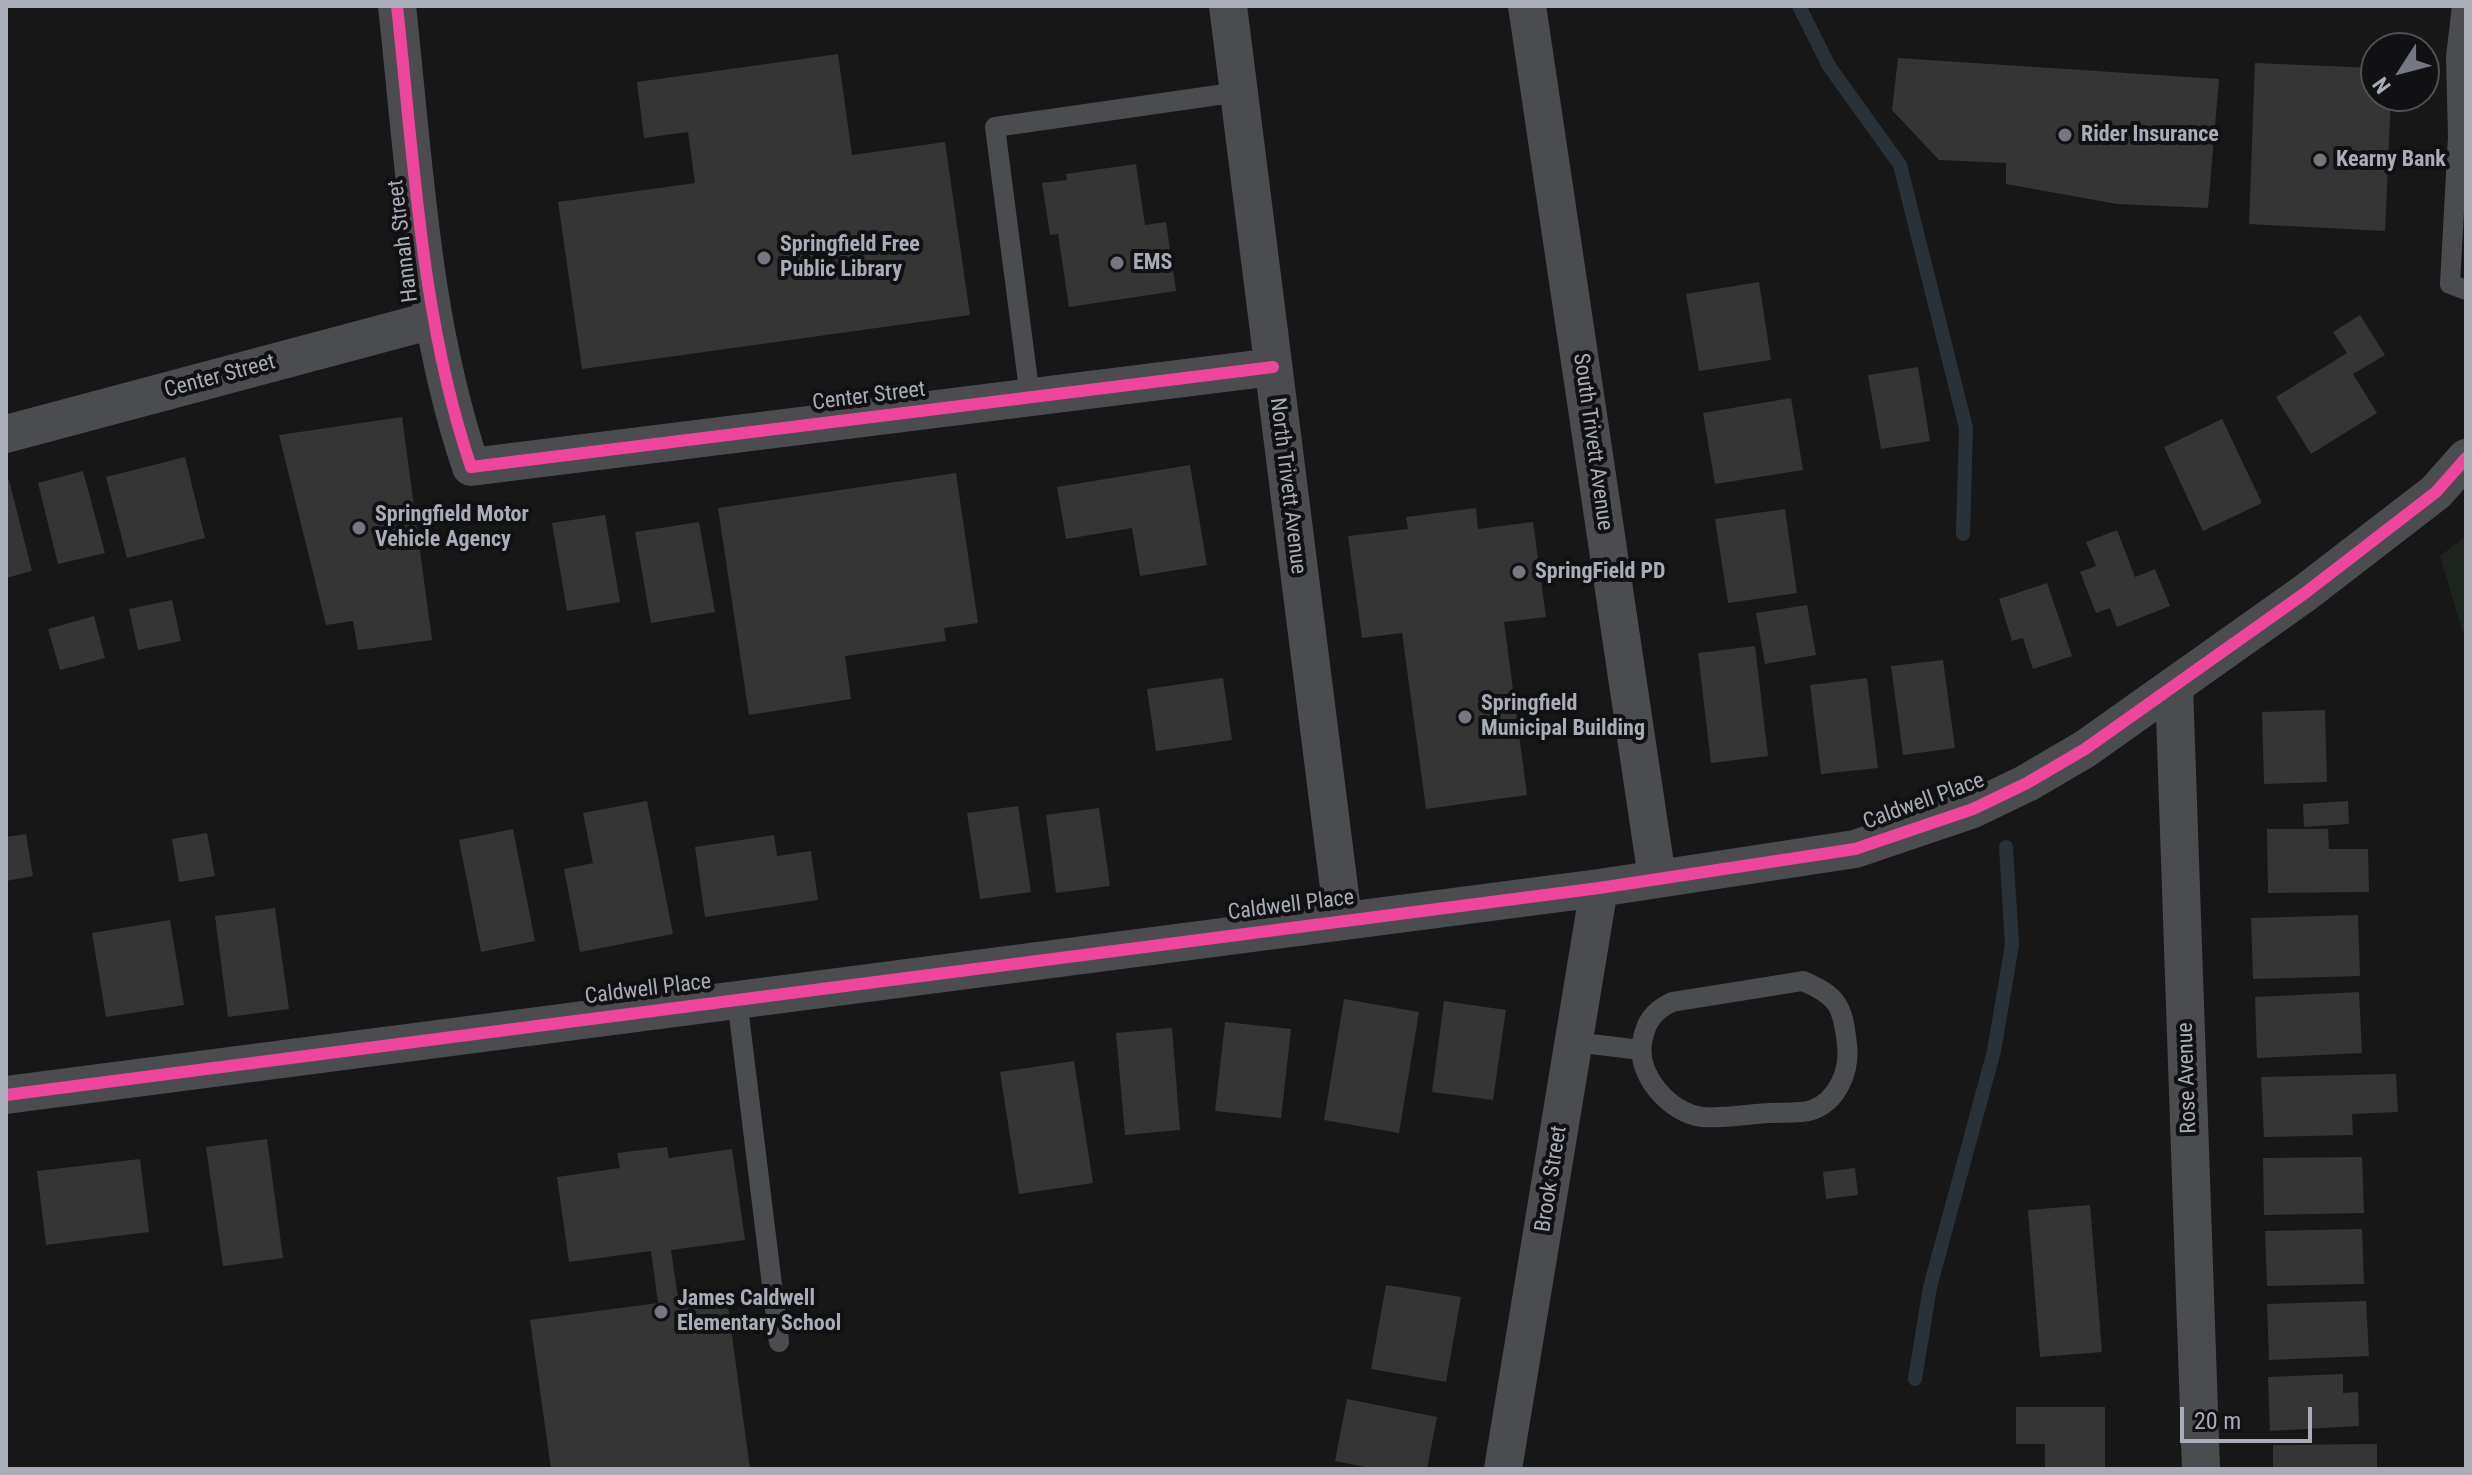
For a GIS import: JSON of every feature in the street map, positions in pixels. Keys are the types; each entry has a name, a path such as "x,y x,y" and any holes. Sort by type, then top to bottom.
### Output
{"street":[{"name":"Hannah Street","path":"397,6 433,320 448,401 471,467"},
{"name":"North Trivett Avenue","path":"1228,6 1343,919"},
{"name":"South Trivett Avenue","path":"1527,6 1657,878"},
{"name":"Center Street","path":"6,434 433,320"},
{"name":"Center Street","path":"471,467 1273,367"},
{"name":"Caldwell Place","path":"6,1095 1599,888 1855,849 1973,809 2027,783 2085,749 2305,593 2436,492 2466,458"},
{"name":"Rose Avenue","path":"2174,686 2201,1469"},
{"name":"Brook Street","path":"1503,1469 1599,888"}],"lane":[{"path":"2462,6 2456,57 2462,137 2450,284 2466,290"},
{"path":"1030,397 995,127 1239,92"},
{"path":"1803,981 1830,993 1839,1008 1848,1053 1845,1075 1835,1091 1813,1110 1700,1117 1675,1106 1656,1089 1641,1050 1645,1026 1658,1008 1672,1002 1803,981"},
{"path":"737,999 779,1342"},
{"path":"1574,1042 1641,1050"}],"shaded area":[{"path":"2466,536 2466,643 2440,556"}],"building":[{"name":"Springfield Free Public Library","path":"838,54 852,155 945,142 970,315 582,369 558,202 695,183 688,132 644,138 637,82"},
{"name":"Rider Insurance","path":"1898,58 2219,79 2208,208 2117,204 2006,184 2006,163 1939,160 1892,110"},
{"name":"Kearny Bank","path":"2255,63 2360,67 2360,112 2390,112 2385,231 2249,224"},
{"name":"EMS","path":"1136,164 1145,225 1166,222 1176,291 1069,307 1058,234 1050,235 1042,183 1067,180 1066,174"},
{"path":"1759,282 1771,360 1699,371 1686,294"},
{"path":"2360,315 2385,355 2353,374 2377,413 2311,454 2276,397 2347,353 2333,332"},
{"path":"1918,367 1930,441 1881,449 1868,375"},
{"path":"1791,398 1803,470 1715,484 1703,413"},
{"name":"Springfield Motor Vehicle Agency","path":"402,417 432,640 358,650 353,621 326,625 279,435"},
{"path":"2222,419 2262,503 2203,531 2164,447"},
{"path":"185,457 205,538 127,558 106,477"},
{"path":"1190,465 1207,565 1140,576 1132,528 1066,539 1057,487"},
{"path":"83,471 105,553 58,564 38,483"},
{"path":"956,473 978,623 944,628 946,641 845,656 851,699 749,715 718,508"},
{"path":"9,480 32,571 6,578 6,481"},
{"name":"Springfield Municipal Building","path":"1476,508 1478,529 1533,522 1546,617 1504,622 1527,795 1426,809 1402,633 1362,638 1348,536 1408,529 1406,517"},
{"path":"1785,509 1797,593 1728,603 1715,519"},
{"path":"605,515 620,602 567,611 552,523"},
{"path":"699,522 715,612 651,623 635,532"},
{"path":"2117,530 2135,577 2155,569 2170,606 2117,627 2110,608 2096,613 2080,572 2096,566 2086,542"},
{"path":"2047,583 2072,656 2033,669 2023,638 2012,641 1999,599"},
{"path":"172,600 181,641 138,650 129,609"},
{"path":"1807,605 1816,655 1765,664 1756,613"},
{"path":"94,616 105,658 60,670 48,629"},
{"path":"1755,646 1768,756 1711,763 1698,653"},
{"path":"1943,660 1955,748 1903,755 1891,666"},
{"path":"1223,678 1232,740 1156,751 1147,689"},
{"path":"1867,678 1878,768 1821,774 1810,685"},
{"path":"2325,710 2327,782 2264,784 2262,712"},
{"path":"647,801 673,934 580,952 564,869 593,863 583,813"},
{"path":"2348,801 2349,824 2304,827 2303,804"},
{"path":"1018,806 1031,892 980,899 967,813"},
{"path":"1099,808 1110,886 1056,893 1046,815"},
{"path":"513,829 535,941 481,952 459,840"},
{"path":"2267,829 2328,829 2329,849 2368,849 2369,892 2268,893"},
{"path":"207,833 215,876 179,882 172,839"},
{"path":"26,834 33,876 6,881 6,837"},
{"path":"774,835 777,856 811,851 818,900 705,917 695,847"},
{"path":"275,908 289,1009 228,1017 215,916"},
{"path":"2358,915 2360,976 2253,979 2251,918"},
{"path":"170,920 184,1005 106,1017 92,933"},
{"path":"2359,992 2362,1053 2257,1058 2255,997"},
{"path":"1344,999 1419,1012 1399,1133 1324,1120"},
{"path":"1444,1001 1506,1010 1493,1100 1432,1092"},
{"path":"1225,1022 1291,1029 1281,1118 1215,1111"},
{"path":"1172,1028 1180,1130 1125,1135 1116,1033"},
{"path":"1074,1061 1093,1183 1019,1194 1000,1072"},
{"path":"2396,1074 2398,1112 2352,1114 2353,1135 2264,1137 2261,1077"},
{"path":"267,1139 283,1258 223,1266 206,1147"},
{"name":"James Caldwell Elementary School","path":"667,1147 669,1158 732,1149 745,1240 671,1250 678,1298 726,1291 750,1469 551,1469 530,1320 658,1303 651,1251 569,1262 557,1177 620,1168 617,1153"},
{"path":"2362,1157 2364,1213 2264,1215 2263,1158"},
{"path":"140,1159 149,1232 46,1245 37,1171"},
{"path":"1855,1168 1858,1195 1826,1199 1823,1172"},
{"path":"2090,1205 2102,1352 2040,1357 2028,1210"},
{"path":"2362,1229 2364,1284 2267,1286 2265,1231"},
{"path":"1386,1285 1461,1297 1446,1382 1371,1369"},
{"path":"2366,1301 2369,1356 2269,1360 2267,1304"},
{"path":"2343,1374 2343,1393 2358,1392 2359,1426 2270,1431 2268,1377"},
{"path":"1347,1399 1437,1417 1427,1469 1375,1469 1335,1461"},
{"path":"2016,1407 2105,1407 2105,1469 2045,1469 2045,1444 2016,1444"},
{"path":"2377,1444 2377,1469 2273,1469 2273,1445"}],"waterway":[{"path":"1799,6 1829,66 1900,165 1966,428 1963,534"},
{"path":"1915,1379 1930,1287 1994,1051 2012,945 2006,847"}],"cycle path":[{"path":"397,6 430,297 454,411 471,467 1273,367"},
{"path":"6,1095 1599,888 1855,849 1973,809 2027,783 2085,749 2305,593 2436,492 2466,458"}],"place":[{"name":"Rider Insurance","path":"2065,135"},
{"name":"Kearny Bank","path":"2320,160"},
{"name":"Springfield Free Public Library","path":"764,258"},
{"name":"EMS","path":"1117,263"},
{"name":"Springfield Motor Vehicle Agency","path":"359,528"},
{"name":"SpringField PD","path":"1519,572"},
{"name":"Springfield Municipal Building","path":"1465,717"},
{"name":"James Caldwell Elementary School","path":"661,1312"}]}
